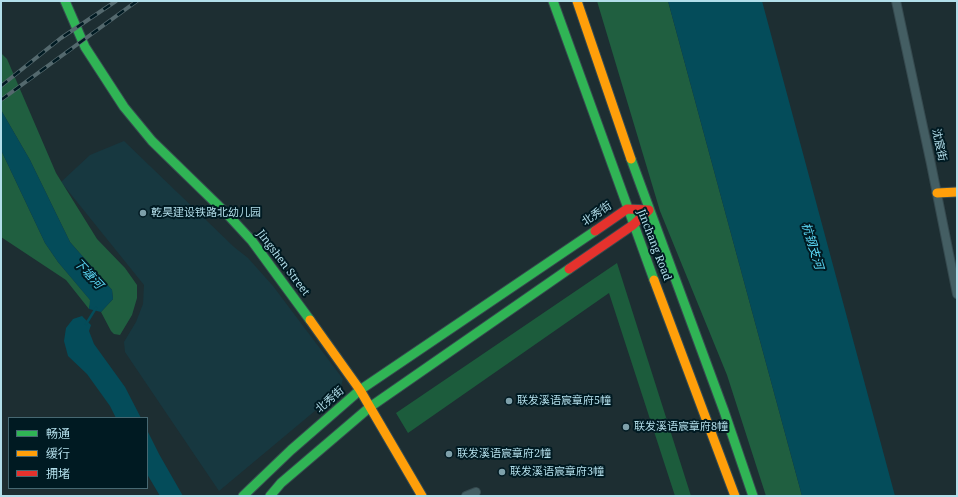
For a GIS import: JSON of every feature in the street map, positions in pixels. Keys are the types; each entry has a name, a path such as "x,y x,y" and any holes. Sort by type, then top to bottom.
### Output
{"main road":[{"name":"Jingshen Street","path":"65,1 85,47 124,107 152,141 217,204 252,241 360,390 422,496"},
{"name":"Jinchang Road","path":"553,1 633,226 709,422 735,496"},
{"name":"Jinchang Road","path":"577,1 649,210 724,411 753,496"},
{"path":"937,193 957,192"},
{"name":"北秀街","path":"243,496 291,450 360,390 499,298 627,208 649,210"},
{"path":"270,496 281,483 370,407 633,226 649,210"}],"street":[{"name":"沈宸街","path":"896,1 957,294"},
{"path":"466,496 476,492"}],"shaded area":[{"path":"124,141 234,247 248,258 273,286 343,379 340,390 219,491 125,352 124,342 136,322 143,304 144,285 61,182 90,155"}],"green space":[{"path":"597,1 668,1 802,496 766,496 727,375 660,211"},
{"path":"1,53 7,59 56,173 97,239 125,268 137,285 137,298 132,315 120,335 114,334 111,331 101,312 113,299 112,290 70,242 30,160 1,110"},
{"path":"1,150 45,243 58,262 91,301 89,309 66,280 1,237"},
{"path":"617,263 691,496 675,496 609,293 408,433 396,413"}],"water":[{"name":"杭钢支河","path":"668,1 762,1 895,496 802,496"},
{"path":"1,110 30,160 70,242 112,290 113,299 101,312 89,309 90,300 58,262 45,243 1,150"},
{"path":"82,316 91,325 89,331 94,344 125,387 140,417 116,417 110,406 87,374 68,356 64,341 66,328 73,319"},
{"path":"148,432 183,496 160,496 148,476"}],"waterway":[{"name":"下塘河","path":"86,324 96,308"}],"railway":[{"path":"1,86 61,38 116,1"},
{"path":"1,100 137,1"}],"traffic: fast":[{"path":"65,1 85,47 124,107 152,141 228,215 252,241 310,320"},
{"path":"553,1 654,280"},
{"path":"631,159 724,411 753,496"},
{"path":"243,496 291,450 360,390 595,231"},
{"path":"270,496 281,483 370,407 569,269"}],"traffic: slow":[{"path":"577,1 631,159"},
{"path":"937,193 957,192"},
{"path":"654,280 735,496"},
{"path":"310,320 360,390 422,496"}],"traffic: jam":[{"path":"595,231 627,209 649,210"},
{"path":"569,269 633,225 649,210"}],"place":[{"name":"乾昊建设铁路北幼儿园","path":"143,213"},
{"name":"联发溪语宸章府5幢","path":"509,401"},
{"name":"联发溪语宸章府8幢","path":"626,427"},
{"name":"联发溪语宸章府2幢","path":"449,454"},
{"name":"联发溪语宸章府3幢","path":"502,472"}]}
